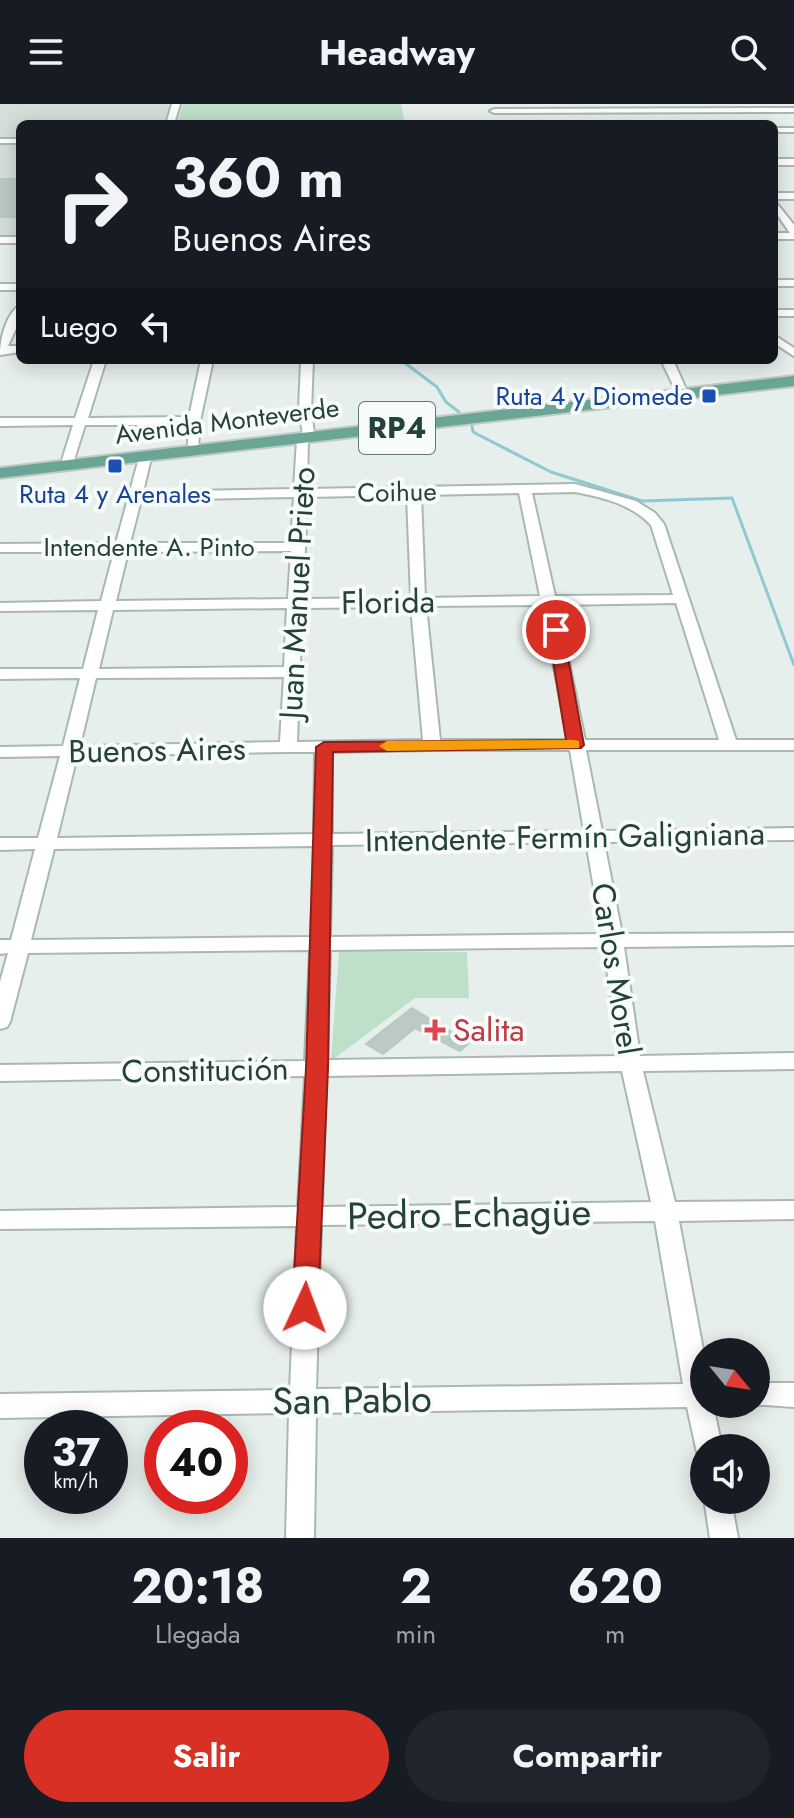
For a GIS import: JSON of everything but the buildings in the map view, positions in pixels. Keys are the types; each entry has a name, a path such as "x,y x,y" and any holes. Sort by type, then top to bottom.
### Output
{"main road":[{"name":"Avenida Monteverde","path":"0,470 194,445 306,436 794,379"},
{"name":"Avenida Monteverde","path":"0,470 145,458 680,389 794,379"}],"street":[{"path":"494,111 530,107 790,110"},
{"path":"778,209 794,234"},
{"path":"1,350 16,317"},
{"path":"68,460 99,364"},
{"path":"194,445 194,421 206,364"},
{"name":"Juan Manuel Prieto","path":"288,748 306,436 307,364"},
{"path":"669,364 680,389"},
{"path":"0,422 194,421"},
{"path":"0,1022 9,947 44,844 70,751 145,458"},
{"name":"Coihue","path":"135,496 575,488 610,496 655,520 729,744"},
{"name":"Carlos Morel","path":"525,490 550,603 613,940 631,1064 690,1339"},
{"path":"414,492 418,601 432,745"},
{"name":"Intendente A. Pinto","path":"0,548 298,547"},
{"name":"Florida","path":"0,607 418,601 550,603 680,599"},
{"path":"0,674 291,672"},
{"name":"Buenos Aires","path":"0,752 432,745 794,745"},
{"name":"Juan Manuel Prieto","path":"300,1538 308,1216 317,1068 324,840 324,747"},
{"name":"Intendente Fermín Galigniana","path":"0,844 794,834"},
{"path":"9,947 794,939"},
{"name":"Constitución","path":"0,1073 794,1061"},
{"name":"Pedro Echagüe","path":"0,1220 794,1210"},
{"name":"San Pablo","path":"0,1406 690,1395"},
{"path":"770,1395 794,1395"},
{"path":"720,1514 724,1538"}],"shaded area":[{"path":"0,104 170,104 165,120 16,120 16,238 0,238"}],"green space":[{"path":"183,104 401,104 404,120 178,120"},
{"path":"339,951 467,952 469,998 415,998 331,1061"}],"waterway":[{"path":"406,364 437,387 446,402 459,412"},
{"path":"472,426 473,432 551,472 642,501 732,498 794,665"}],"slow traffic":[{"path":"387,746 573,745"}],"place":[{"name":"Ruta 4 y Diomede","path":"709,396"},
{"name":"Ruta 4 y Arenales","path":"115,466"},
{"name":"Salita","path":"435,1030"}],"route":[{"path":"305,1308 317,1068 324,747 575,745 556,630"}]}
